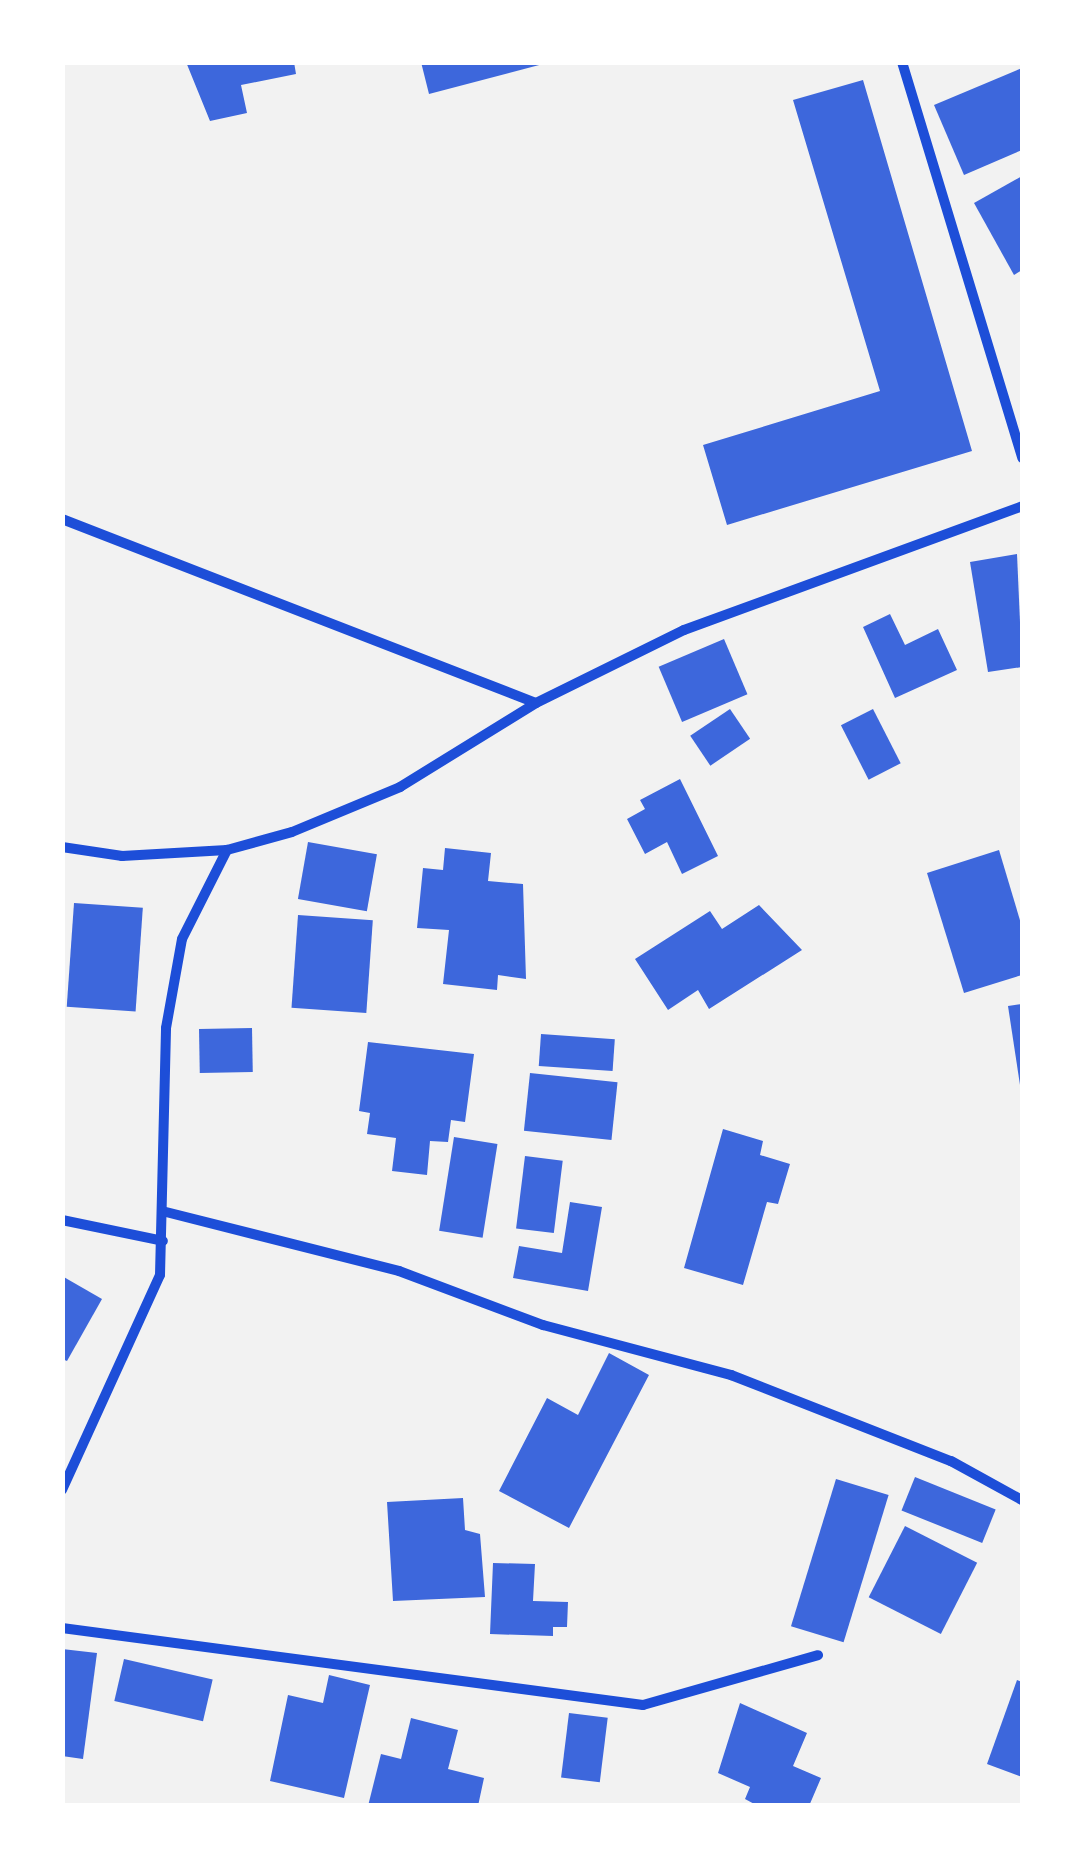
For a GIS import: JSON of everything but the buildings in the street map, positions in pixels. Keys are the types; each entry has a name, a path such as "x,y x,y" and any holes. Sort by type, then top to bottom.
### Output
{"street":[{"path":"902,62 1022,458"},
{"path":"62,847 122,856 227,850 400,788 536,703 684,630 1022,506"},
{"path":"62,519 536,703"},
{"path":"62,1490 160,1275 166,1212 158,1133 166,1028 182,939 227,850"},
{"path":"166,1212 399,1271 542,1325 732,1375 951,1461 1022,1500"},
{"path":"62,1220 164,1240"},
{"path":"62,1628 643,1704 818,1655"}]}
